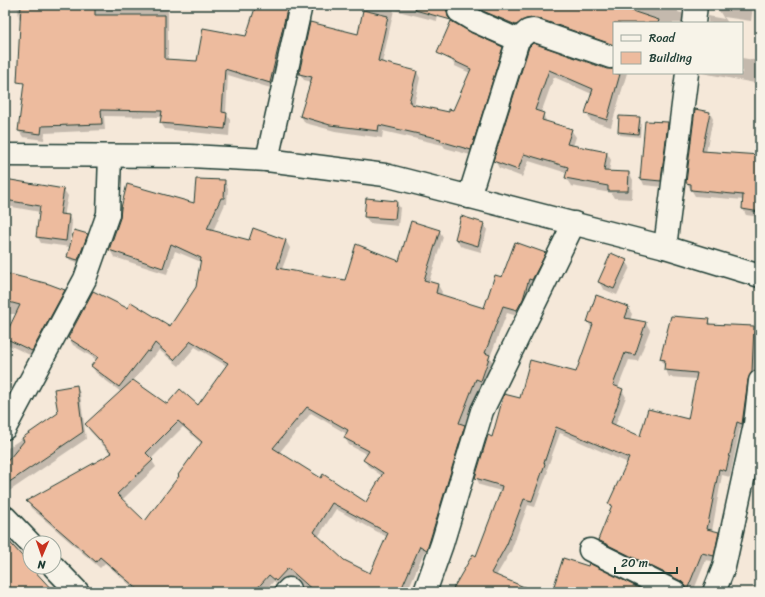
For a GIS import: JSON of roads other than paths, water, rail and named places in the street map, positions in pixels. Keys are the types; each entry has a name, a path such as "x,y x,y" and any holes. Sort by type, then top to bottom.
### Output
{"street":[{"path":"267,160 302,5"},
{"path":"459,5 459,11 477,22 518,40"},
{"path":"694,22 696,5"},
{"path":"469,197 518,40 528,31 533,30 611,57"},
{"path":"665,247 687,74"},
{"path":"5,154 190,156 267,160 385,175 665,247 760,276"},
{"path":"5,428 85,279 108,214 110,156"},
{"path":"431,590 442,544 482,411 574,223"},
{"path":"714,592 724,567 755,424 760,381"},
{"path":"5,517 22,535"},
{"path":"590,550 675,592"},
{"path":"62,575 78,592"}]}
